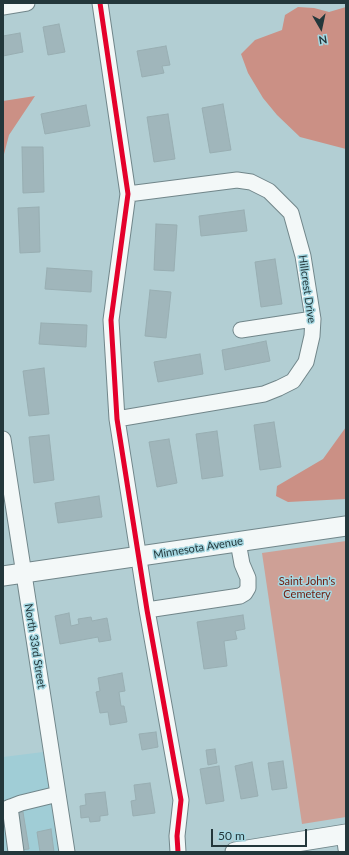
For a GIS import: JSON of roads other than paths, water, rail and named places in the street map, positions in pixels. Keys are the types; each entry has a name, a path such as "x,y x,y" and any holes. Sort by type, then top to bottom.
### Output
{"main road":[{"name":"Minnesota Avenue","path":"3,576 346,526"},
{"path":"235,852 308,846 345,839"}],"street":[{"path":"3,7 27,3"},
{"path":"100,3 128,194 111,320 117,419 147,610 181,800 177,836 178,852"},
{"name":"Hillcrest Drive","path":"117,419 264,394 293,381 306,362 312,336 313,319 303,256 290,213 270,191 251,182 237,180 128,194"},
{"path":"241,330 313,319"},
{"name":"North 33rd Street","path":"3,439 67,852"},
{"path":"147,610 240,596 245,593 249,583 242,564 238,542"},
{"path":"16,852 6,808 58,794"}],"park label":[{"name":"Saint John's Cemetery","path":"307,587"}]}
